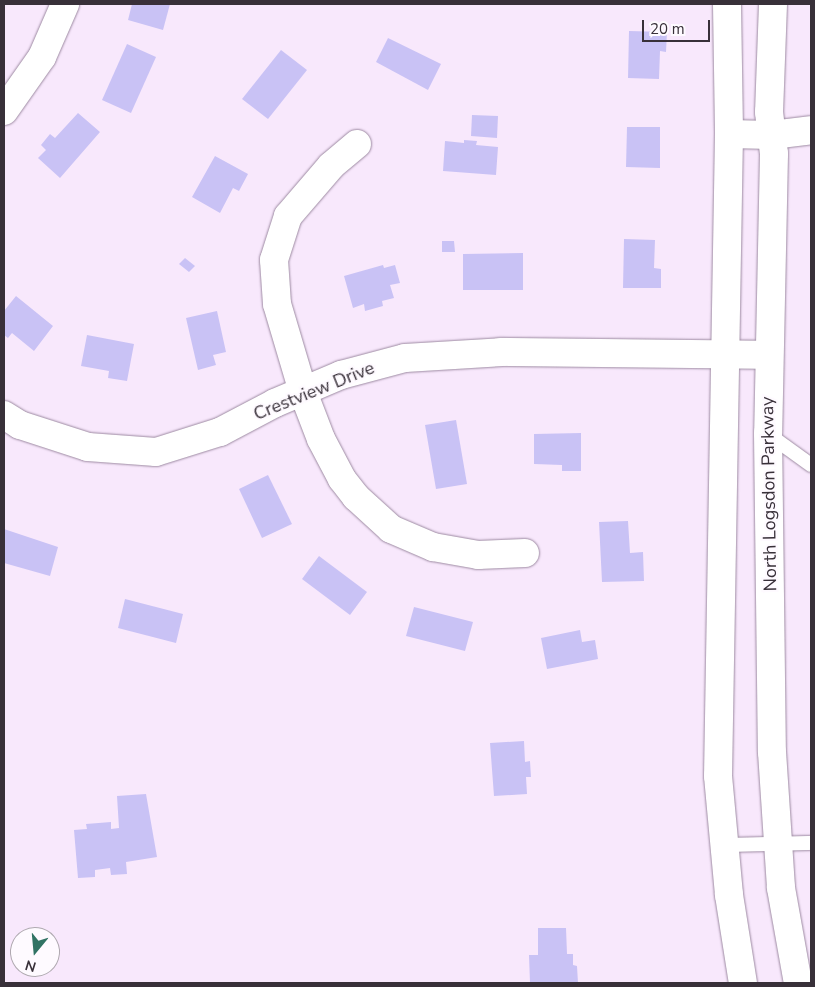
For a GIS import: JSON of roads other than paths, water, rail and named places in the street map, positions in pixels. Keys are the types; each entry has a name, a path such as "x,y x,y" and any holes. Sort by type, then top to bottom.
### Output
{"main road":[{"path":"4,111 42,57 65,4"},
{"path":"727,4 729,134 718,776 724,845 743,983"},
{"name":"North Logsdon Parkway","path":"773,4 772,134 774,154 768,356 768,433 776,846 798,983"},
{"path":"729,134 772,134 811,130"},
{"path":"357,144 301,197 279,237 274,282 303,392 321,439 342,479 356,497 391,529 433,547 478,555 525,553"},
{"name":"Crestview Drive","path":"4,415 20,425 88,447 156,452 220,432 303,392 372,366 437,354 726,353 768,356"}],"lane":[{"path":"768,433 811,464"},
{"path":"724,845 776,846 811,843"}]}
